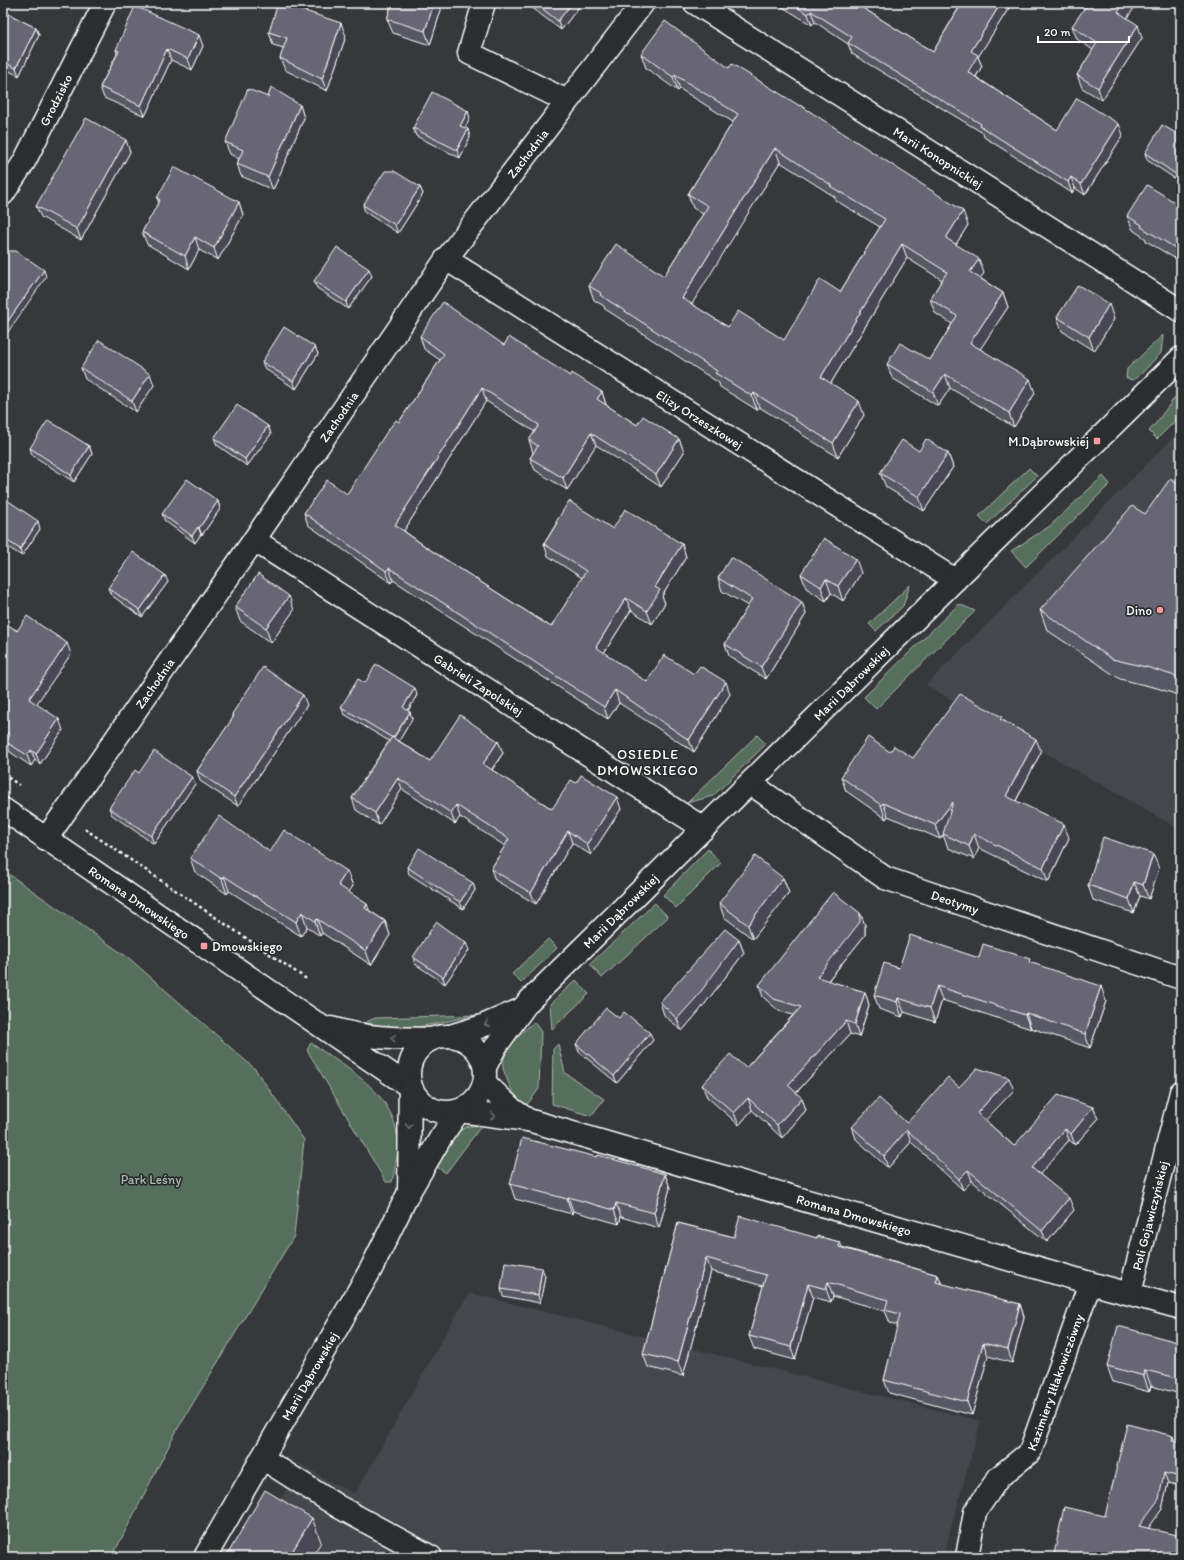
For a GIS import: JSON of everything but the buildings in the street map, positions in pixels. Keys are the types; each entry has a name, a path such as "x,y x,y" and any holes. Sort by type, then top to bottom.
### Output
{"street":[{"name":"Grodzisko","path":"3,194 24,162 105,3"},
{"path":"484,3 469,53 567,101"},
{"name":"Zachodnia","path":"46,838 254,540 446,259 643,3"},
{"name":"Marii Konopnickiej","path":"695,3 1181,311"},
{"name":"Elizy Orzeszkowej","path":"446,259 954,580"},
{"name":"Marii Dąbrowskiej","path":"485,1075 496,1046 522,1009 954,580 1181,358"},
{"name":"Gabrieli Zapolskiej","path":"254,540 703,828"},
{"name":"Deotymy","path":"750,783 885,878 1181,978"},
{"name":"Romana Dmowskiego","path":"3,809 410,1087"},
{"name":"Marii Dąbrowskiej","path":"441,1037 480,1027 522,1009"},
{"name":"Romana Dmowskiego","path":"315,1022 350,1033 392,1039 441,1037"},
{"path":"441,1037 467,1041 476,1049 485,1075 478,1099 459,1112 449,1113 435,1111 418,1100 410,1087 408,1072 412,1058 421,1046 441,1037"},
{"name":"Romana Dmowskiego","path":"485,1075 512,1108 528,1120"},
{"name":"Marii Dąbrowskiej","path":"409,1192 410,1087"},
{"name":"Poli Gojawiczyńskiej","path":"1130,1293 1181,1092"},
{"name":"Marii Dąbrowskiej","path":"205,1557 371,1269 409,1192 441,1137 459,1112"},
{"name":"Romana Dmowskiego","path":"459,1112 528,1120 1181,1308"},
{"name":"Kazimiery Iłłakowiczówny","path":"967,1557 975,1512 999,1477 1030,1452 1090,1283"},
{"path":"262,1458 339,1507 431,1557"}],"path":[{"path":"3,774 21,786"},
{"path":"63,814 308,980"}],"shaded area":[{"path":"1181,430 1181,830 926,685"},
{"path":"470,1293 981,1421 943,1557 248,1557 301,1464 329,1481 355,1494 460,1308"}],"green space":[{"path":"1163,335 1161,353 1137,378 1132,380 1126,378 1127,369"},
{"path":"1181,389 1181,415 1157,439 1149,431"},
{"path":"1029,468 1037,476 987,524 979,516"},
{"path":"1103,476 1110,484 1026,567 1011,551 1050,526"},
{"path":"910,585 903,606 876,631 869,624"},
{"path":"959,604 975,611 876,709 864,697"},
{"path":"757,735 766,744 713,796 687,803"},
{"path":"708,849 721,863 676,908 663,895"},
{"name":"Park Leśny","path":"3,870 130,959 255,1069 304,1140 294,1236 178,1428 112,1557 3,1557"},
{"path":"655,903 668,917 602,978 590,964"},
{"path":"548,939 557,948 521,983 512,974"},
{"path":"576,980 589,994 552,1029 550,1004"},
{"path":"477,1015 404,1029 374,1028 360,1025 375,1018"},
{"path":"534,1022 541,1032 539,1089 526,1106 512,1091 503,1066 504,1057 514,1040"},
{"path":"311,1043 351,1070 376,1092 386,1104 393,1118 398,1140 397,1158 392,1182 386,1182 307,1050"},
{"path":"558,1044 565,1073 604,1099 591,1116 552,1104 553,1049"},
{"path":"482,1125 446,1173 437,1167 448,1144 460,1130 468,1126"}],"place":[{"name":"M.Dąbrowskiej","path":"1097,441"},
{"name":"Dino","path":"1160,610"},
{"name":"Dmowskiego","path":"204,946"}],"district":[{"name":"OSIEDLE DMOWSKIEGO","path":"648,762"}]}
